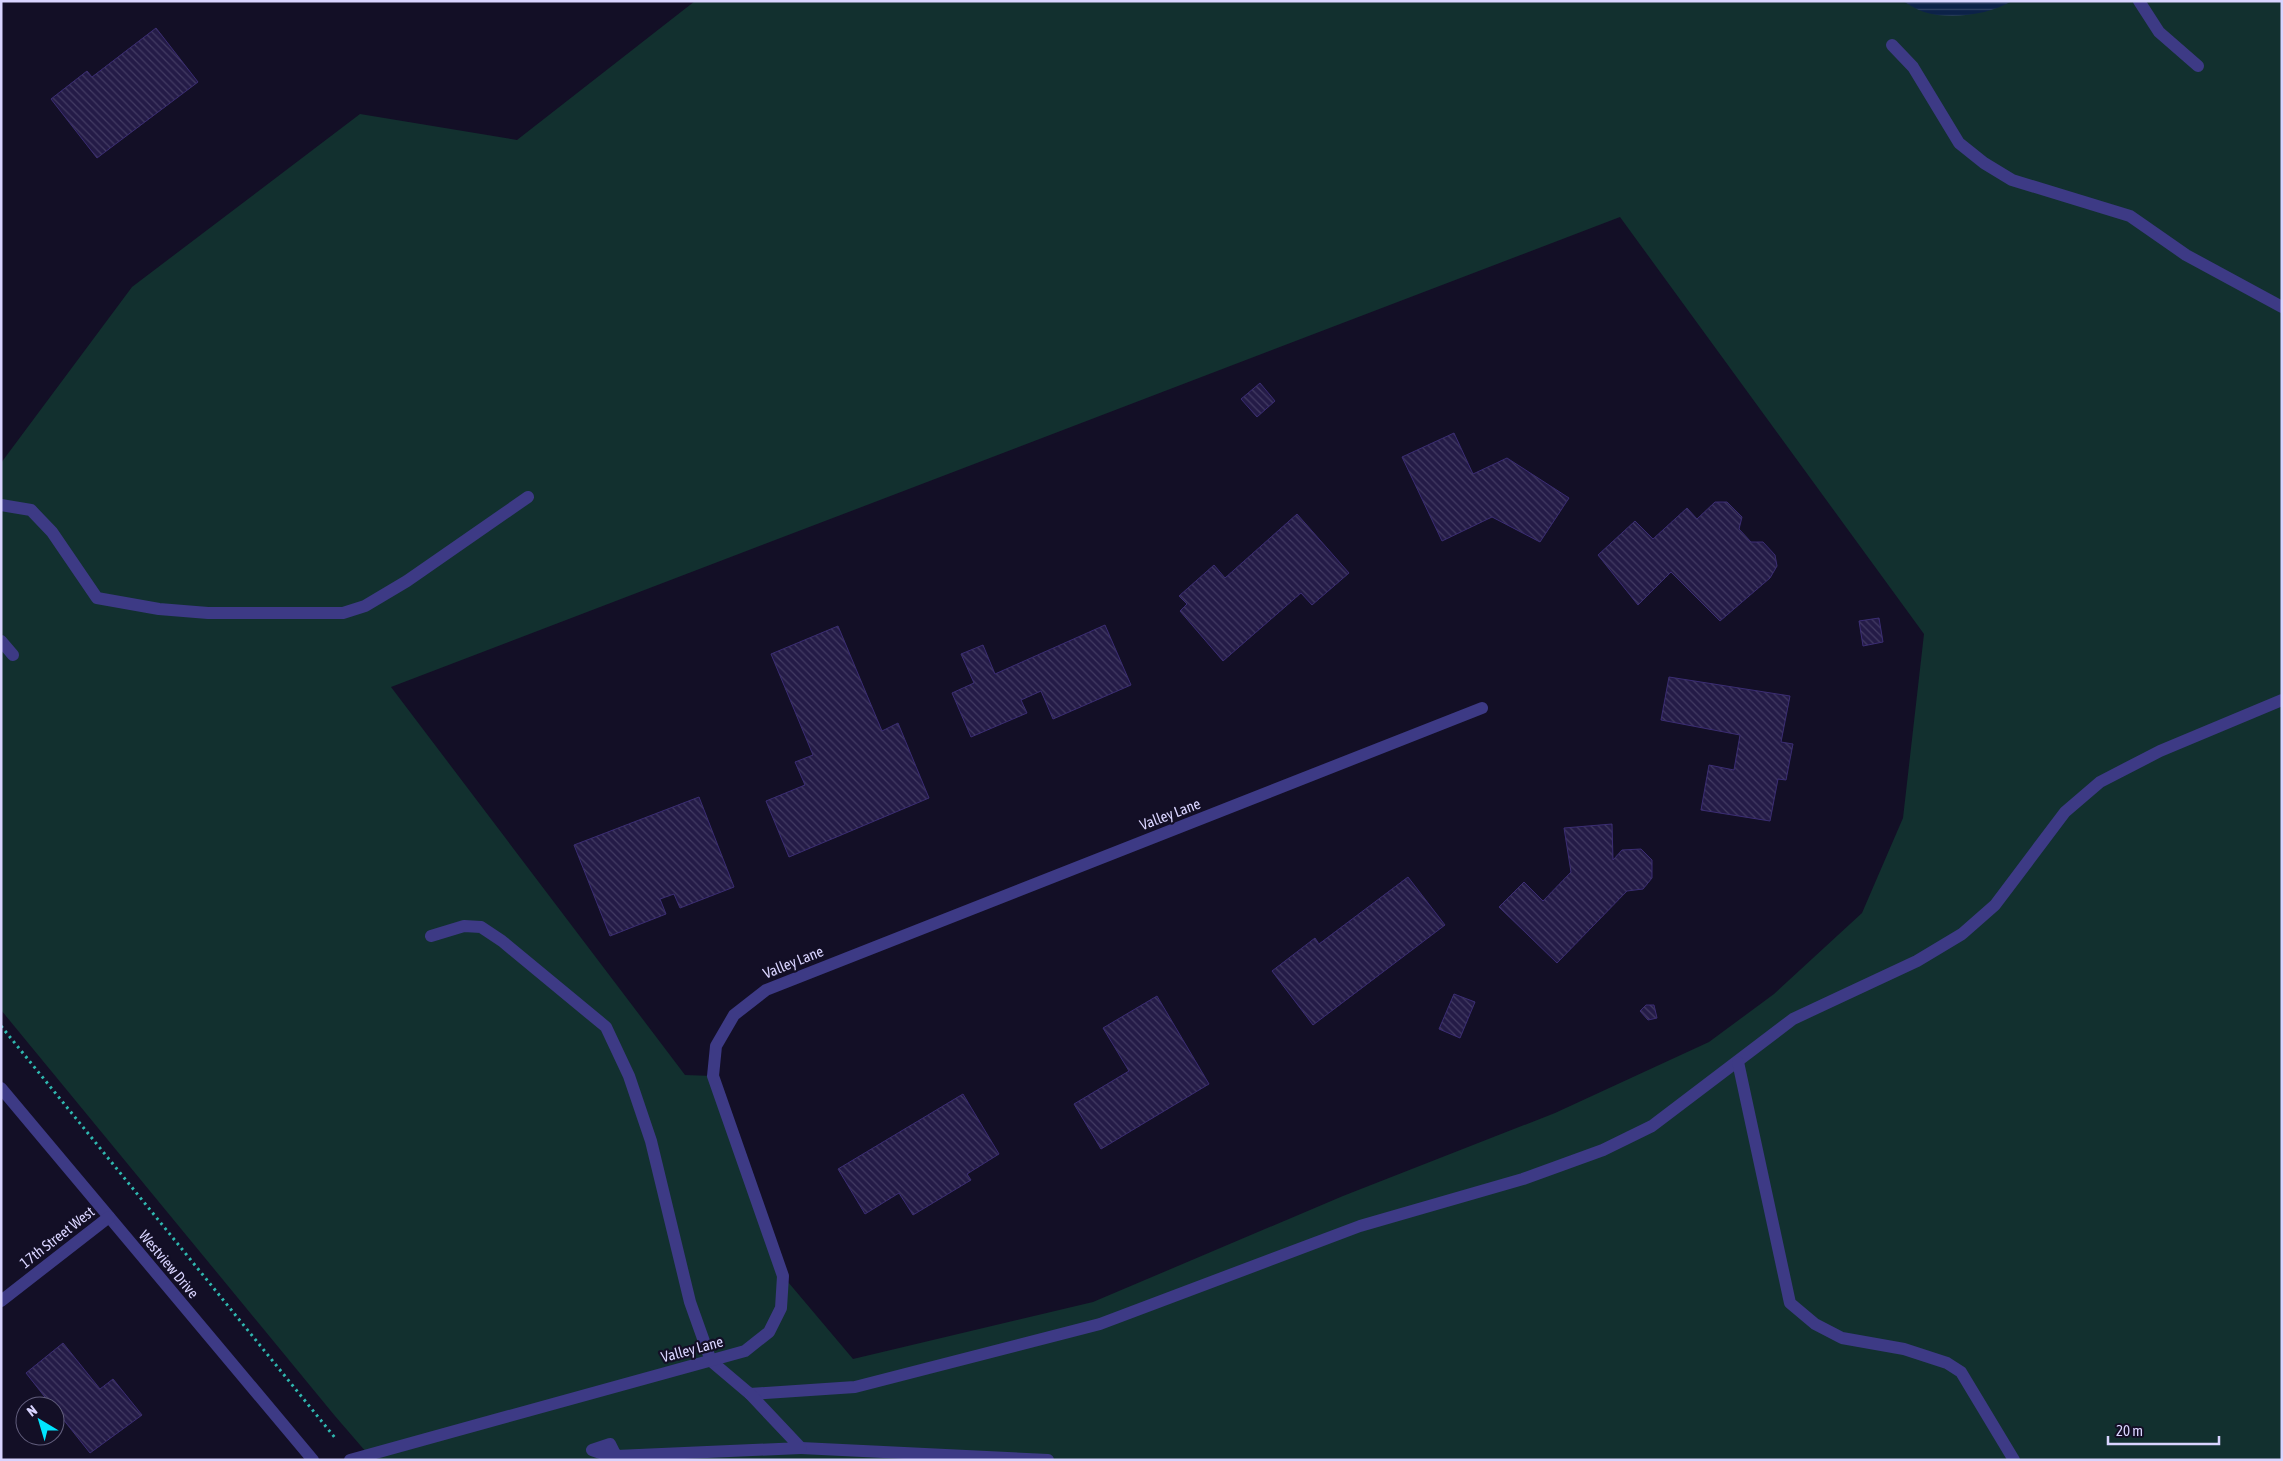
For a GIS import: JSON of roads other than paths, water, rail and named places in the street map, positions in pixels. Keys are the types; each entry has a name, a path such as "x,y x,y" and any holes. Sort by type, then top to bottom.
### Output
{"street":[{"path":"2139,1 2159,32 2198,66"},
{"path":"1892,45 1913,67 1959,143 1984,163 2012,180 2130,216 2186,255 2282,307"},
{"path":"1,505 31,510 52,532 97,598 159,609 208,613 343,613 365,606 407,581 528,497"},
{"path":"1,642 13,655"},
{"path":"750,1394 855,1387 1100,1324 1360,1226 1523,1179 1603,1150 1652,1126 1793,1019 1917,961 1962,934 1995,905 2065,812 2100,782 2160,750 2282,700"},
{"name":"Valley Lane","path":"352,1459 745,1351 769,1332 782,1308 783,1276 713,1076 716,1046 734,1015 766,990 1482,708"},
{"path":"431,936 464,926 481,927 502,940 606,1027 629,1076 651,1140 690,1302 711,1361 750,1394 801,1448"},
{"path":"1738,1062 1790,1303 1815,1324 1842,1338 1904,1349 1947,1364 1961,1372 2014,1460"},
{"name":"Westview Drive","path":"1,1088 313,1460"},
{"name":"17th Street West","path":"1,1301 109,1217"},
{"path":"616,1456 801,1448 1048,1460"}],"water":[{"path":"1903,1 2012,1 1981,13 1945,16 1924,12"}]}
